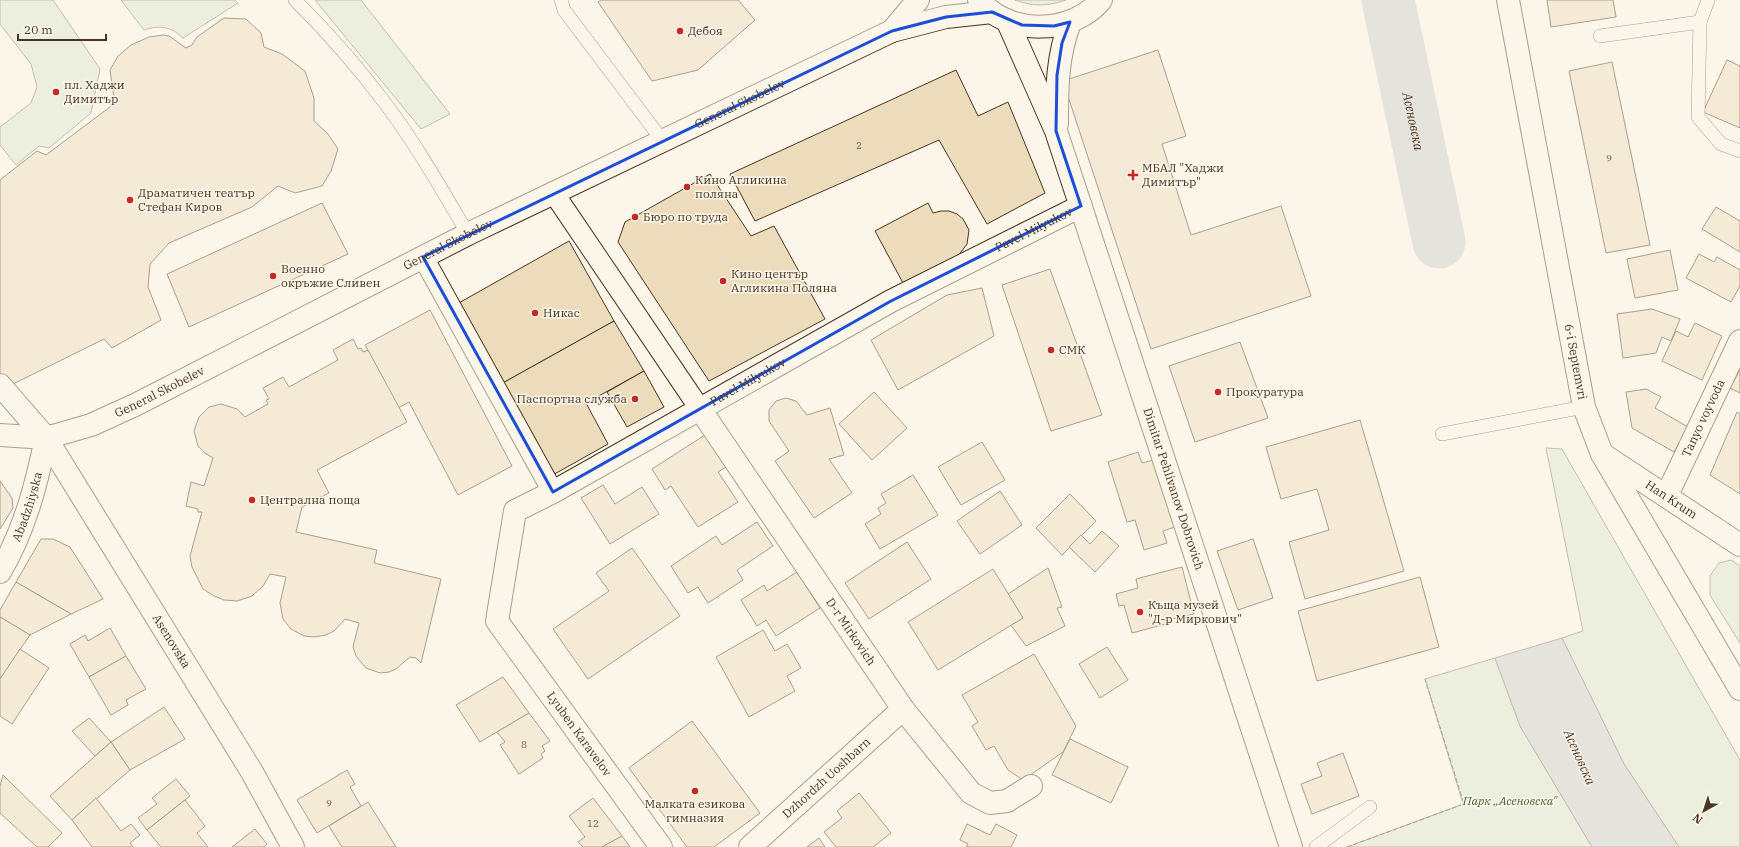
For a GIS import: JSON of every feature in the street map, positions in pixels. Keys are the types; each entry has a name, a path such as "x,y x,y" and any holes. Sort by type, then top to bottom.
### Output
{"street":[{"name":"General Skobelev","path":"892,31 918,0"},
{"path":"993,11 1022,25 1038,27 1054,26 1070,22 1085,14 1102,0"},
{"name":"6-i Septemvri","path":"1508,0 1584,407 1602,454 1740,689"},
{"name":"General Skobelev","path":"0,435 46,438 91,425 134,405 553,192 892,31 946,18 993,11"},
{"name":"Dimitar Pehlivanov Dobrovich","path":"993,11 1056,131 1291,847"},
{"name":"Dimitar Pehlivanov Dobrovich","path":"1056,131 1057,75 1062,43 1070,22"},
{"path":"553,192 700,409"},
{"name":"Pavel Milyukov","path":"497,621 515,511 553,492 891,301 1081,206"},
{"path":"423,257 553,492"},
{"name":"Tanyo voyvoda","path":"1667,495 1740,341"},
{"name":"Asenovska","path":"0,385 46,438 252,772 293,847"},
{"name":"D-r Mirkovich","path":"700,409 903,709 971,794 990,803 1007,801 1031,786"},
{"name":"Abadzhiyska","path":"0,572 12,551 26,518 46,438"},
{"name":"Han Krum","path":"1602,454 1667,495 1740,545"},
{"name":"Lyuben Karavelov","path":"497,621 661,847"},
{"name":"Dzhordzh Uoshbarn","path":"750,847 903,709"}],"lane":[{"path":"295,0 323,28 385,103 426,163 468,234"},
{"path":"561,0 564,10 662,140"},
{"path":"1708,0 1700,22 1698,117 1721,144 1740,151"},
{"path":"1600,36 1700,22"},
{"path":"1442,434 1584,407"},
{"path":"1316,847 1370,807"}],"highlighted area":[{"path":"992,12 1022,25 1054,26 1070,22 1062,43 1057,75 1056,131 1081,206 891,301 553,492 423,257 892,31 946,17"}],"green space":[{"path":"0,0 53,0 100,69 91,113 49,148 39,146 16,165 0,145 0,127 31,103 37,87 31,64 0,24"},
{"path":"121,0 235,0 238,3 183,38 174,31 165,28 155,27 144,30"},
{"path":"315,0 361,0 450,114 421,129"},
{"path":"1015,0 1066,0 1053,4 1035,5"},
{"path":"1546,448 1562,449 1740,760 1740,847 1679,847 1624,764 1562,638 1583,631"},
{"path":"1731,560 1740,566 1740,643 1710,595 1710,576 1719,563"},
{"name":"Парк „Асеновска\"","path":"1495,658 1520,726 1592,847 1347,847 1463,804 1425,679"}],"water":[{"path":"1562,638 1624,764 1679,847 1592,847 1520,726 1495,658"}],"building":[{"name":"Дебоя","path":"601,0 738,0 755,20 698,70 652,81 598,2"},
{"path":"1547,0 1613,0 1616,17 1551,27"},
{"name":"Драматичен театър Стефан Киров","path":"224,18 246,19 261,33 264,47 282,54 305,71 314,98 314,121 328,134 338,149 331,171 322,186 295,193 278,186 252,207 169,243 150,264 148,287 161,320 112,348 104,339 9,386 0,375 0,180 37,151 46,155 110,107 114,98 110,70 118,56 131,45 149,37 163,35 169,36 186,48 192,45 197,37"},
{"name":"МБАЛ \"Хаджи Димитър\"","path":"1158,50 1186,136 1162,144 1191,235 1281,206 1311,296 1151,349 1063,81"},
{"path":"1727,60 1740,66 1740,128 1703,112"},
{"path":"1612,62 1650,245 1606,253 1569,71"},
{"path":"956,70 978,116 1008,102 1045,193 987,224 939,140 755,221 730,174"},
{"name":"Кино център Агликина Поляна","path":"710,174 751,236 774,226 825,319 709,381 618,242 625,222"},
{"path":"322,203 348,254 189,327 167,274"},
{"path":"928,203 933,213 949,211 957,214 963,219 969,230 967,244 958,256 903,283 875,231"},
{"path":"1716,207 1740,221 1740,252 1702,229"},
{"name":"Никас","path":"569,241 614,321 501,384 457,304"},
{"path":"1670,250 1678,290 1635,298 1627,259"},
{"path":"1699,254 1714,262 1717,257 1740,270 1740,286 1731,302 1686,278"},
{"name":"СМК","path":"1050,269 1102,415 1051,431 1002,285"},
{"path":"982,288 994,336 898,390 871,340 947,295"},
{"path":"1652,309 1680,319 1671,341 1662,337 1656,353 1623,358 1617,314"},
{"path":"430,310 512,466 458,495 409,402 398,408 365,345"},
{"path":"614,321 644,371 586,403 608,444 551,476 501,384"},
{"path":"1695,323 1722,336 1702,380 1662,361 1676,331 1688,337"},
{"name":"Централна поща","path":"353,339 358,349 361,348 363,352 368,350 407,422 317,470 329,493 302,507 296,532 377,550 374,563 441,579 421,663 416,658 410,657 396,669 389,672 380,673 366,668 356,656 353,647 359,623 345,619 334,631 326,635 314,637 304,636 291,629 283,619 280,603 286,577 270,574 263,586 252,596 237,601 224,600 203,589 192,567 190,556 202,512 198,512 198,509 186,506 191,482 204,486 213,458 198,446 194,431 199,417 209,407 221,404 237,409 245,417 268,404 266,400 269,399 263,388 283,377 289,387 338,360 333,350"},
{"name":"Прокуратура","path":"1240,342 1268,418 1195,442 1169,366"},
{"path":"1740,370 1740,393 1730,388"},
{"name":"Паспортна служба","path":"644,371 664,407 627,427 607,392"},
{"path":"1646,389 1661,397 1655,408 1688,427 1674,452 1632,428 1626,392"},
{"path":"874,392 907,428 872,460 839,424"},
{"path":"786,398 796,401 807,415 830,408 844,455 829,459 852,493 814,518 775,461 789,451 769,421 769,410 776,401"},
{"path":"1737,412 1740,414 1740,494 1710,475"},
{"path":"1360,420 1404,571 1305,599 1289,542 1329,530 1317,489 1281,499 1266,447"},
{"path":"705,435 726,467 718,472 738,502 698,527 671,486 665,490 652,469"},
{"path":"982,442 1005,480 961,505 938,467"},
{"path":"1138,452 1142,463 1153,460 1175,527 1163,531 1167,543 1144,550 1135,520 1127,522 1108,462"},
{"path":"913,475 938,515 880,549 865,524 881,514 878,508 886,503 881,494"},
{"path":"0,481 12,498 13,508 0,529"},
{"path":"603,485 615,504 642,487 659,514 610,544 581,498"},
{"path":"1000,491 1022,525 980,554 957,521"},
{"path":"1070,494 1096,521 1062,555 1036,528"},
{"path":"757,522 773,546 737,570 743,580 708,603 698,587 688,593 671,566 716,536 722,545"},
{"path":"1102,531 1119,546 1095,572 1069,547 1081,535 1090,544"},
{"path":"41,539 53,539 70,547 103,599 71,614 16,582"},
{"path":"1253,539 1273,598 1238,610 1217,551"},
{"path":"907,542 931,579 869,619 845,583"},
{"path":"632,548 680,616 588,679 553,629 609,591 596,573"},
{"path":"1182,567 1194,614 1172,619 1173,622 1132,633 1124,605 1119,606 1116,594 1138,588 1136,579"},
{"path":"1048,568 1062,607 1057,608 1065,626 1026,646 1011,625 1023,618 1008,594"},
{"path":"993,569 1023,618 938,670 908,622"},
{"path":"797,572 820,608 776,636 766,620 757,626 741,600 764,585 767,591"},
{"path":"1420,577 1439,647 1317,681 1298,611"},
{"path":"16,582 71,614 30,635 0,617 0,610"},
{"path":"0,617 30,635 0,679"},
{"path":"110,628 126,656 89,677 70,644 85,635 88,641"},
{"path":"763,630 775,651 787,644 801,668 787,676 795,691 749,717 716,657"},
{"path":"1107,647 1128,680 1100,698 1079,664"},
{"path":"20,649 49,668 12,724 0,716 0,679"},
{"path":"1034,654 1076,726 1063,752 1023,780 1008,770 994,746 986,750 972,726 978,722 962,695"},
{"path":"126,656 146,689 126,700 128,705 111,715 89,677"},
{"path":"503,677 529,713 480,742 456,705"},
{"path":"164,707 185,739 130,770 111,742"},
{"path":"529,713 550,741 542,746 545,751 541,754 543,758 519,774 500,745 505,742 497,732"},
{"path":"89,718 111,742 95,756 72,731"},
{"name":"Малката езикова гимназия","path":"692,721 760,813 714,847 687,847 629,768"},
{"path":"1070,739 1128,767 1111,803 1052,775"},
{"path":"111,742 130,770 72,820 50,796"},
{"path":"1343,753 1359,796 1312,814 1301,784 1322,776 1317,763"},
{"path":"347,770 355,784 350,787 361,806 317,833 297,800"},
{"path":"3,775 62,833 48,847 37,847 0,813 0,786"},
{"path":"176,779 190,796 147,830 138,818 157,804 152,798"},
{"path":"859,793 891,833 873,847 836,847 824,832 842,818 837,811"},
{"path":"96,798 121,831 131,824 140,835 130,843 133,847 92,847 72,820"},
{"path":"593,798 622,836 602,847 583,847 578,842 585,837 569,816"},
{"path":"185,800 205,826 197,833 208,847 161,847 147,830"},
{"path":"368,802 396,847 342,847 329,826"},
{"path":"967,824 990,835 996,824 1017,835 1011,847 966,847 968,844 960,840"},
{"path":"255,829 267,844 264,847 232,847"},
{"path":"622,836 630,847 602,847"},
{"path":"819,838 825,847 807,847"}],"waterway":[{"name":"Асеновска","path":"1388,0 1439,242"}],"fence":[{"path":"1347,847 1464,804 1425,679"}],"place":[{"name":"Дебоя","path":"680,31"},
{"name":"пл. Хаджи Димитър","path":"56,92"},
{"name":"МБАЛ \"Хаджи Димитър\"","path":"1133,175"},
{"name":"Кино Агликина поляна","path":"687,187"},
{"name":"Драматичен театър Стефан Киров","path":"130,200"},
{"name":"Бюро по труда","path":"635,217"},
{"name":"Военно окръжие Сливен","path":"273,276"},
{"name":"Кино център Агликина Поляна","path":"723,281"},
{"name":"Никас","path":"535,313"},
{"name":"СМК","path":"1051,350"},
{"name":"Прокуратура","path":"1218,392"},
{"name":"Паспортна служба","path":"635,399"},
{"name":"Централна поща","path":"252,500"},
{"name":"Къща музей \"Д-р Миркович\"","path":"1140,612"},
{"name":"Малката езикова гимназия","path":"695,791"}]}
